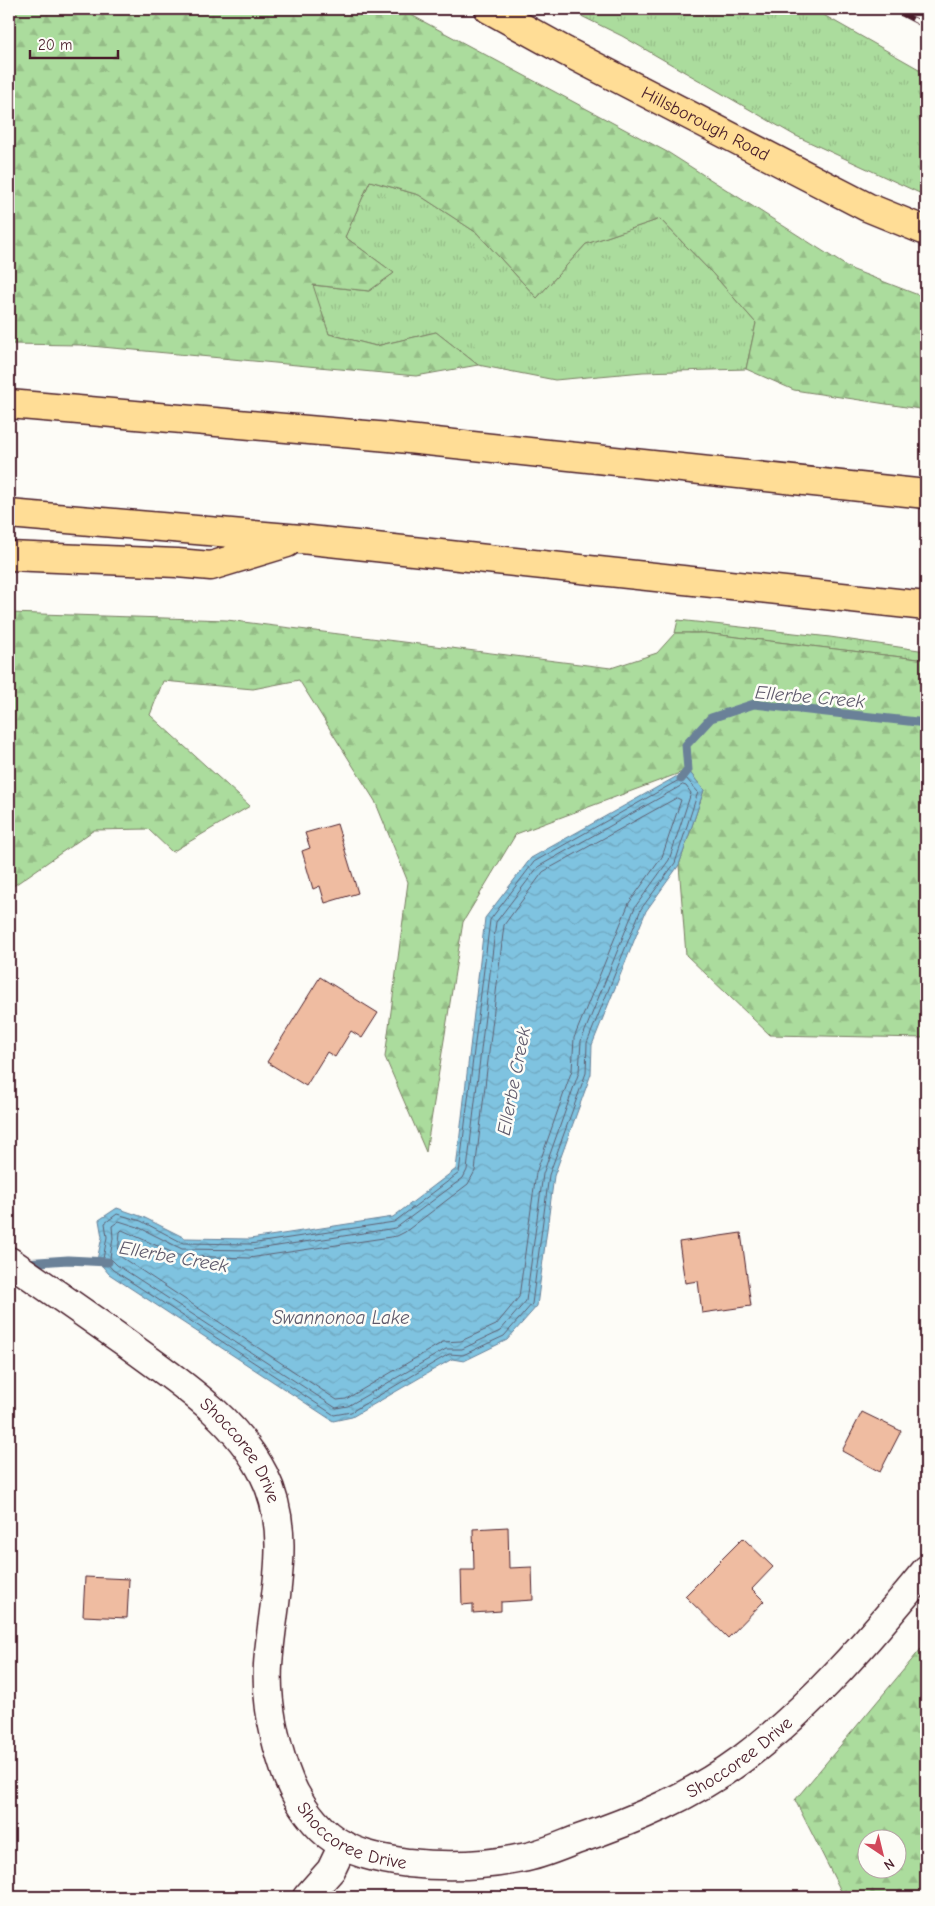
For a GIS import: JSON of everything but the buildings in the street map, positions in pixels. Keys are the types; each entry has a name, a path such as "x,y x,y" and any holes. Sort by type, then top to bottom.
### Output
{"main road":[{"name":"Hillsborough Road","path":"489,9 565,51 859,202 926,231"},
{"path":"9,404 389,437 926,494"},
{"path":"9,514 301,540 926,606"},
{"path":"9,556 211,566 301,540"}],"street":[{"name":"Shoccoree Drive","path":"9,1261 196,1396 231,1428 251,1452 276,1504 280,1545 268,1669 272,1722 285,1770 297,1797 327,1835 343,1845 376,1859 442,1865 484,1864 526,1858 652,1812 701,1786 741,1760 777,1731 844,1665 893,1611 926,1570"},
{"path":"307,1897 330,1870 343,1845"}],"green space":[{"path":"9,9 400,9 669,153 851,269 926,298 926,410 794,390 746,369 756,323 713,274 660,219 586,244 537,298 477,233 419,195 370,181 345,237 394,273 369,291 313,285 329,334 376,346 436,332 478,365 416,376 80,345 9,344"},
{"path":"567,9 813,9 926,73 926,196 794,135 622,36"},
{"path":"370,181 419,195 477,233 537,298 586,244 660,219 713,274 756,323 746,369 643,372 555,380 478,365 436,332 376,346 329,334 312,285 369,291 394,273 345,237"},
{"path":"9,613 227,620 611,668 657,653 675,633 704,633 926,660 926,1038 770,1035 686,955 679,865 704,790 688,770 516,834 463,922 426,1152 385,1057 408,882 375,801 299,680 253,689 163,681 150,715 250,806 172,852 148,829 94,830 9,889"},
{"path":"678,620 830,637 926,651 926,660 704,633 675,633"},
{"path":"926,1643 926,1897 844,1897 795,1800"}],"water":[{"name":"Swannonoa Lake","path":"688,770 704,790 679,865 646,911 592,1045 591,1074 554,1176 537,1306 507,1340 464,1361 452,1359 352,1417 333,1421 109,1274 97,1260 102,1237 99,1220 117,1208 143,1217 185,1238 250,1239 393,1217 456,1169 485,918 531,858"}],"waterway":[{"name":"Ellerbe Creek","path":"681,779 688,770 686,745 711,718 754,704 926,723"},
{"name":"Ellerbe Creek","path":"24,1263 68,1260 108,1262"}],"railway":[{"path":"893,9 926,26"}]}
